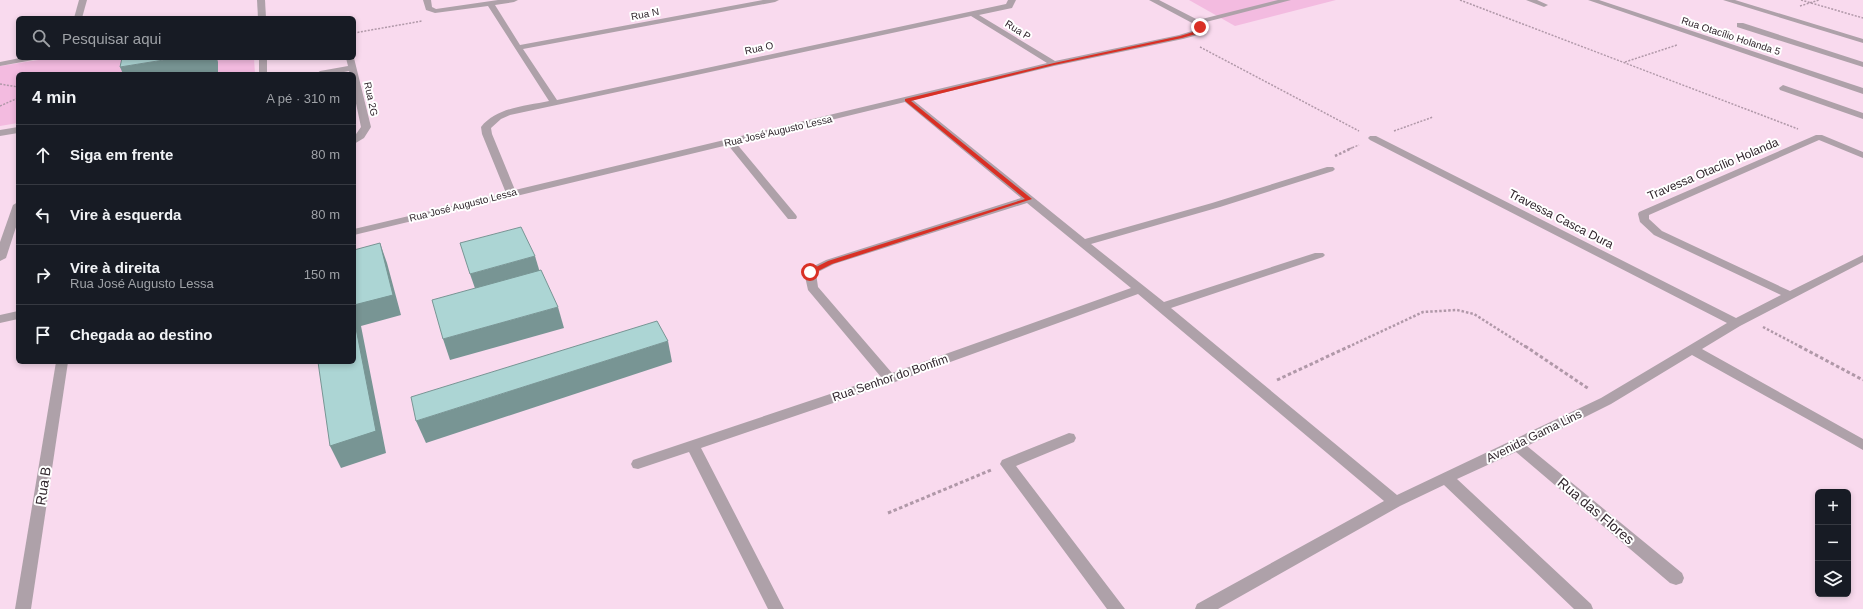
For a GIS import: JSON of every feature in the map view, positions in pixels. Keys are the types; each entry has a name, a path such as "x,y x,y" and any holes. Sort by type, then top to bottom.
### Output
{"street":[{"path":"79,16 84,0"},
{"path":"261,0 262,16"},
{"path":"427,0 429,8 435,11 514,0"},
{"name":"Rua N","path":"518,48 775,0"},
{"name":"Rua O","path":"511,193 486,134 486,127 498,117 507,113 1010,6 1012,0"},
{"path":"1153,0 1198,25"},
{"name":"Rua José Augusto Lessa","path":"356,232 511,193 1054,64 1180,37 1195,33 1198,25 1287,0"},
{"path":"1530,0 1544,5"},
{"name":"Rua Otacílio Holanda 5","path":"1592,0 1863,91"},
{"path":"1728,0 1863,41"},
{"path":"491,4 554,102"},
{"name":"Rua P","path":"972,14 1054,64"},
{"path":"1740,25 1863,65"},
{"path":"0,64 22,60"},
{"path":"263,60 264,72"},
{"name":"Rua 2G","path":"351,60 354,72"},
{"path":"331,72 353,68"},
{"name":"Rua 2G","path":"356,82 366,127 361,136 356,140"},
{"path":"1783,88 1863,116"},
{"path":"907,100 1162,307 1395,502"},
{"path":"0,133 16,130"},
{"name":"Travessa Casca Dura","path":"1373,138 1741,321"},
{"path":"1819,138 1862,154"},
{"name":"Travessa Otacílio Holanda","path":"1790,295 1658,233 1644,220 1643,214 1819,138"},
{"path":"730,142 792,217"},
{"path":"1082,243 1216,205 1330,168"},
{"path":"890,379 812,288 810,272 830,262 1029,199"},
{"path":"0,258 16,211"},
{"path":"1162,307 1319,255"},
{"name":"Avenida Gama Lins","path":"1202,609 1395,502 1517,445 1606,401 1741,321 1863,258"},
{"name":"Rua Senhor do Bonfim","path":"638,464 890,379 1140,289"},
{"path":"0,319 16,315"},
{"path":"1692,349 1863,445"},
{"name":"Rua B","path":"23,609 62,364"},
{"path":"1069,438 1007,464 1117,609"},
{"path":"692,445 776,609"},
{"name":"Rua das Flores","path":"1517,445 1676,578"},
{"path":"1446,478 1586,609"}],"path":[{"path":"1460,0 1819,138"},
{"path":"1801,0 1863,18"},
{"path":"1811,3 1819,0"},
{"path":"1180,37 1373,138"},
{"path":"0,84 16,87"},
{"path":"0,106 16,99"},
{"path":"1259,388 1423,312 1457,310 1474,314 1493,325 1606,401"},
{"path":"1741,321 1863,380"},
{"path":"888,513 1007,464"}],"shaded area":[{"path":"1189,0 1336,0 1235,26"},
{"path":"38,60 254,60 255,72 16,72 16,123 0,126 0,66"}],"building":[{"path":"122,60 164,60 120,67"},
{"path":"521,227 535,256 470,274 460,243"},
{"path":"380,243 393,295 356,304 356,249"},
{"path":"541,270 558,307 443,339 432,300"},
{"path":"657,321 668,341 416,421 411,397"},
{"path":"356,328 376,431 330,446 318,364 356,364"}],"route":[{"path":"810,272 830,262 1029,199 907,100 1054,64 1180,37 1195,33 1200,27"}]}
